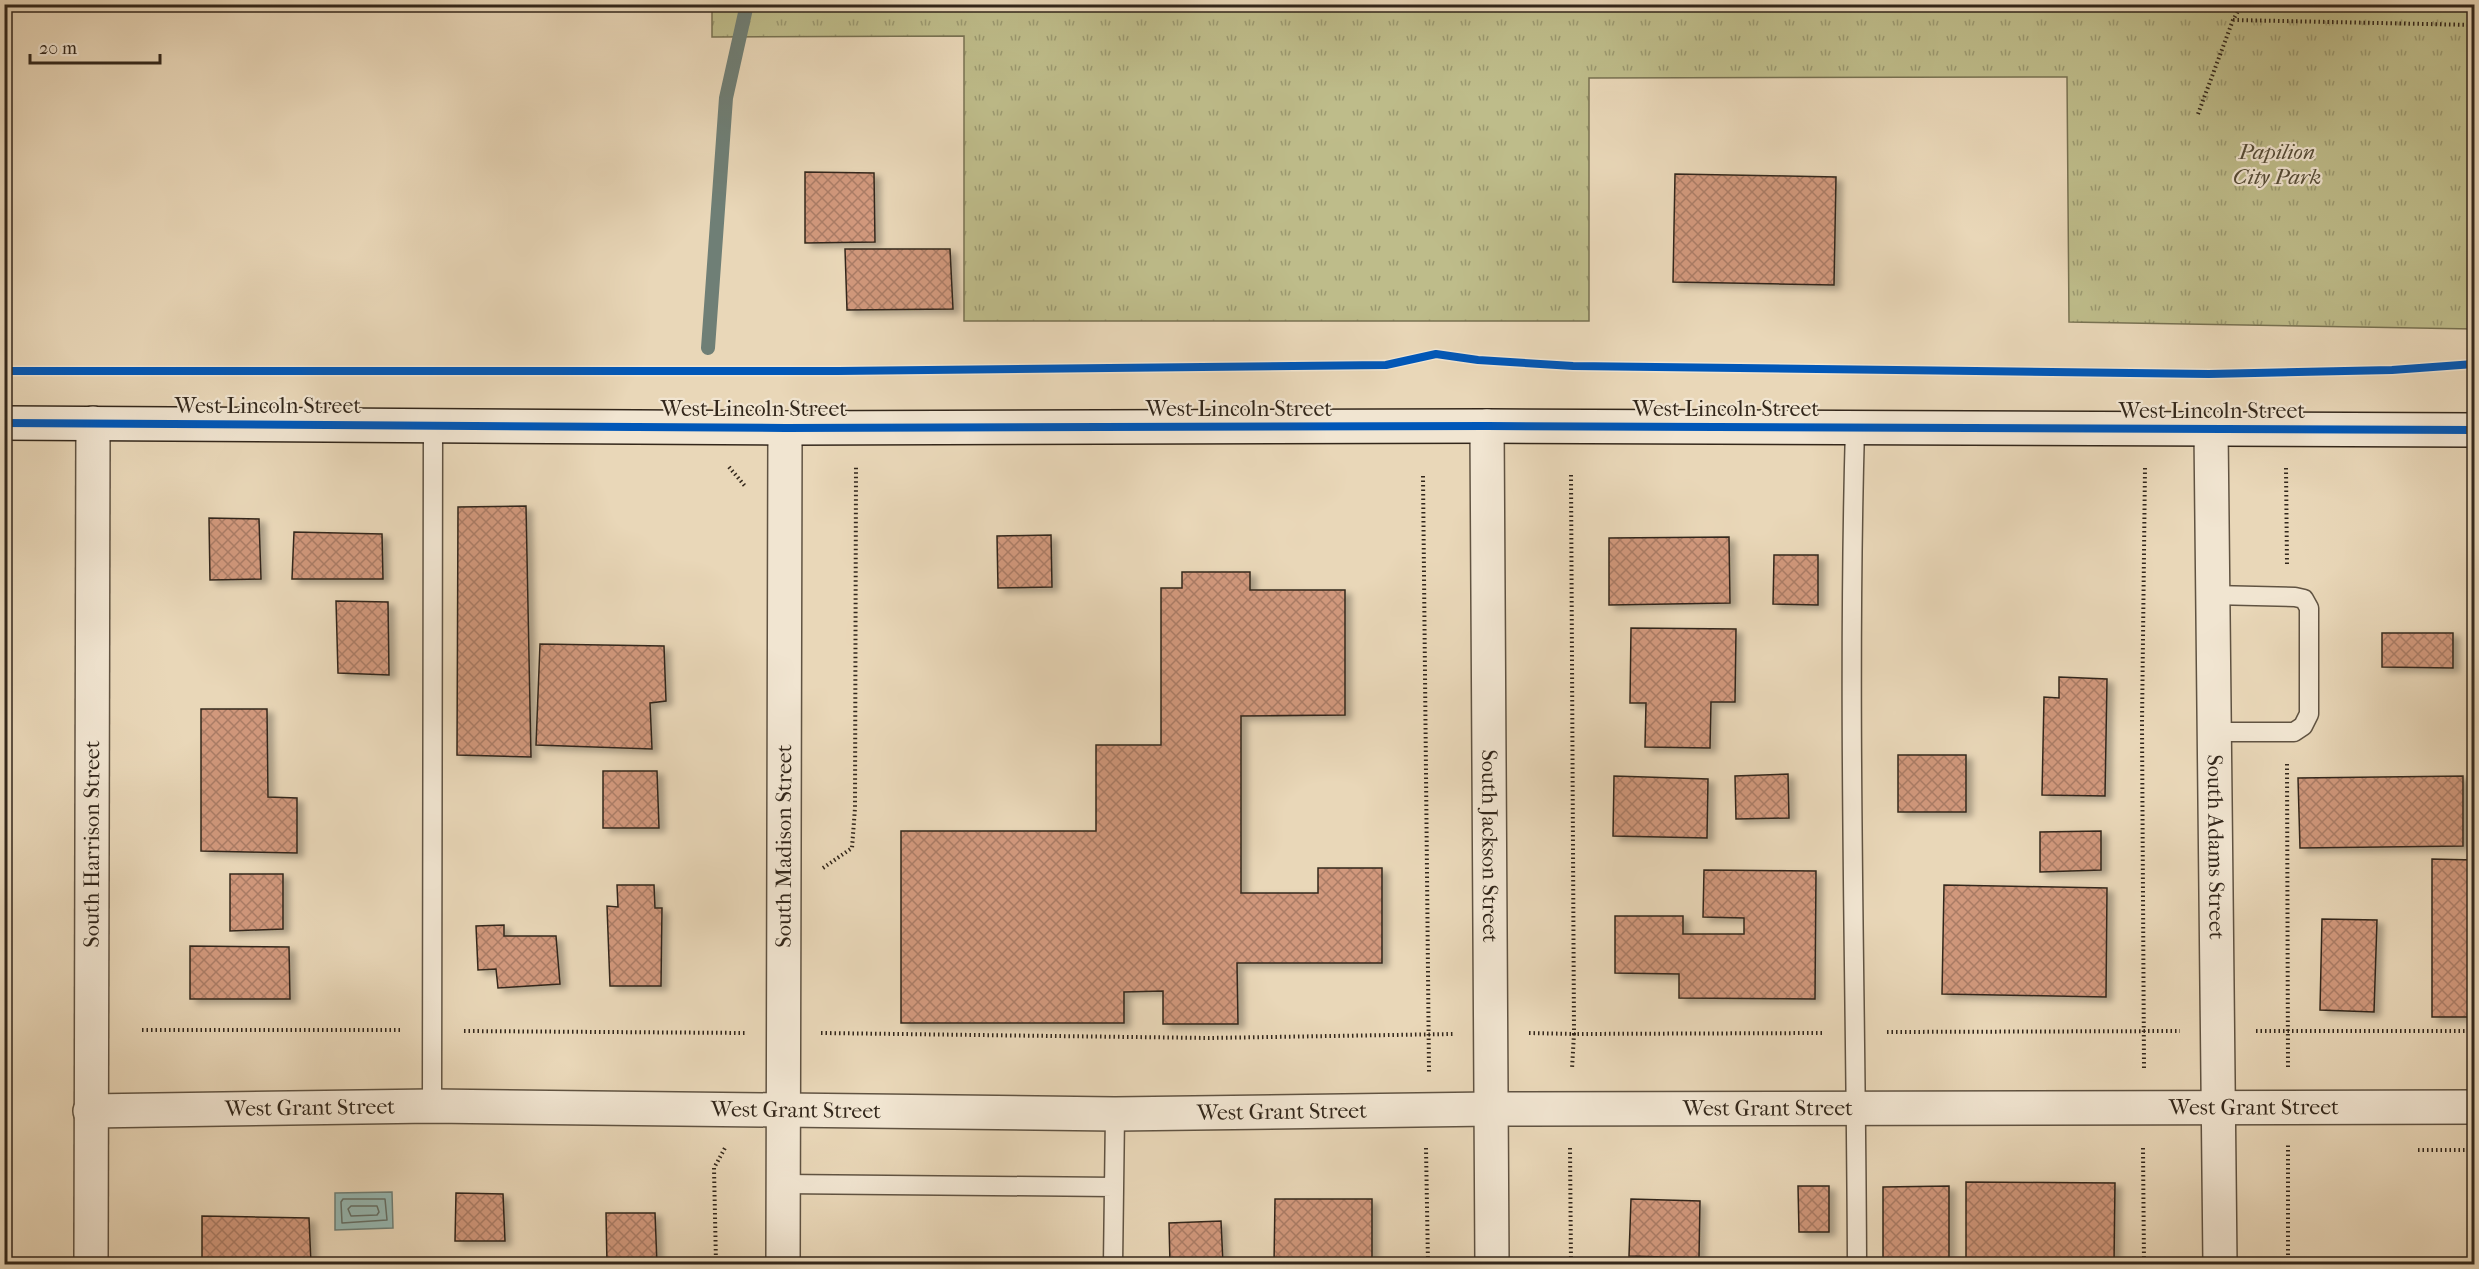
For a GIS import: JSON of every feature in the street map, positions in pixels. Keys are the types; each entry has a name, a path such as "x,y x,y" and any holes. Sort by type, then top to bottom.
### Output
{"street":[{"name":"West Lincoln Street","path":"4,423 785,428 1487,426 2475,430"},
{"name":"South Harrison Street","path":"91,1264 93,423"},
{"name":"South Jackson Street","path":"1487,426 1492,1264"},
{"name":"South Madison Street","path":"783,1264 785,428"},
{"name":"South Adams Street","path":"2211,429 2212,732 2220,1106 2220,1264"},
{"name":"West Grant Street","path":"90,1111 432,1106 783,1108 1115,1114 1491,1109 2475,1107"}],"lane":[{"path":"432,1106 433,426"},
{"path":"1855,428 1850,664 1857,1033 1857,1264"},
{"path":"2212,595 2287,597 2304,600 2309,608 2309,714 2303,726 2294,732 2212,732"},
{"path":"1113,1264 1115,1114"},
{"path":"783,1184 1114,1187"}],"path":[{"path":"2198,114 2233,20 2242,4"},
{"path":"2233,20 2475,25"},
{"path":"2144,1264 2145,1031 2142,724 2145,466"},
{"path":"821,870 852,848 855,808 856,467"},
{"path":"2286,468 2287,597"},
{"path":"1571,475 1574,1034 1570,1109 1571,1264"},
{"path":"1423,476 1429,1034 1429,1110 1425,1152 1428,1264"},
{"path":"2286,732 2288,1264"},
{"path":"784,1033 1209,1038 1490,1033 2475,1031"},
{"path":"716,1264 714,1168 727,1143"}],"green space":[{"name":"Papilion City Park","path":"712,5 2474,5 2474,329 2069,322 2067,77 1589,78 1589,321 964,321 964,36 712,37"}],"water":[{"path":"392,1192 393,1228 335,1230 335,1193"}],"building":[{"path":"805,172 874,173 875,242 805,243"},
{"path":"1675,174 1836,177 1834,285 1673,282"},
{"path":"845,249 950,249 953,309 847,310"},
{"path":"526,506 531,757 457,755 458,507"},
{"path":"209,518 259,519 261,579 210,580"},
{"path":"294,532 382,534 383,579 292,579"},
{"path":"1051,535 1052,587 998,588 997,536"},
{"path":"1729,537 1730,603 1609,605 1609,538"},
{"path":"1774,555 1818,555 1818,605 1773,604"},
{"path":"1182,572 1250,572 1250,590 1345,590 1345,715 1241,716 1241,893 1318,893 1318,868 1382,868 1382,963 1237,963 1238,1024 1163,1024 1163,991 1124,992 1124,1023 901,1023 901,831 1096,831 1096,745 1161,745 1161,588 1182,588"},
{"path":"336,601 388,602 389,675 338,673"},
{"path":"1631,628 1736,629 1735,702 1711,702 1710,748 1645,747 1646,703 1630,703"},
{"path":"2382,633 2453,633 2453,668 2382,667"},
{"path":"540,644 664,646 666,701 650,703 652,749 536,745"},
{"path":"2059,677 2107,679 2105,796 2042,795 2044,697 2059,698"},
{"path":"201,709 267,709 268,797 297,798 297,853 201,851"},
{"path":"1898,755 1966,755 1966,812 1898,812"},
{"path":"603,771 657,771 659,828 603,828"},
{"path":"1788,774 1789,818 1736,819 1735,776"},
{"path":"1614,776 1708,779 1707,838 1613,836"},
{"path":"2463,776 2463,846 2300,848 2298,778"},
{"path":"2101,831 2101,870 2040,872 2040,832"},
{"path":"2432,859 2474,860 2474,1017 2432,1017"},
{"path":"1704,870 1816,871 1815,999 1679,998 1679,974 1615,973 1615,916 1683,916 1683,934 1744,934 1744,918 1703,917"},
{"path":"230,874 283,874 283,929 230,931"},
{"path":"617,885 654,885 655,908 662,908 661,986 610,986 607,906 618,907"},
{"path":"1944,885 2107,888 2106,997 1942,994"},
{"path":"2322,919 2377,920 2374,1012 2320,1010"},
{"path":"504,925 504,936 556,936 560,984 498,988 496,969 478,970 476,926"},
{"path":"190,946 289,947 290,999 190,999"},
{"path":"1966,1182 2115,1183 2114,1264 1966,1264"},
{"path":"1798,1186 1829,1186 1829,1232 1799,1232"},
{"path":"1949,1186 1949,1264 1883,1264 1883,1187"},
{"path":"456,1193 503,1194 505,1241 455,1241"},
{"path":"1275,1199 1372,1199 1372,1264 1274,1264"},
{"path":"1631,1199 1700,1201 1699,1258 1629,1256"},
{"path":"606,1213 655,1213 657,1264 607,1264"},
{"path":"202,1216 309,1218 311,1264 202,1264"},
{"path":"1221,1221 1223,1264 1170,1264 1169,1223"}],"waterway":[{"path":"708,348 726,98 747,4"}],"cycle path":[{"path":"4,371 838,371 1386,365 1436,354 1478,360 1573,366 2209,374 2392,370 2474,364"},
{"path":"4,423 785,428 1487,426 2474,430"}]}
